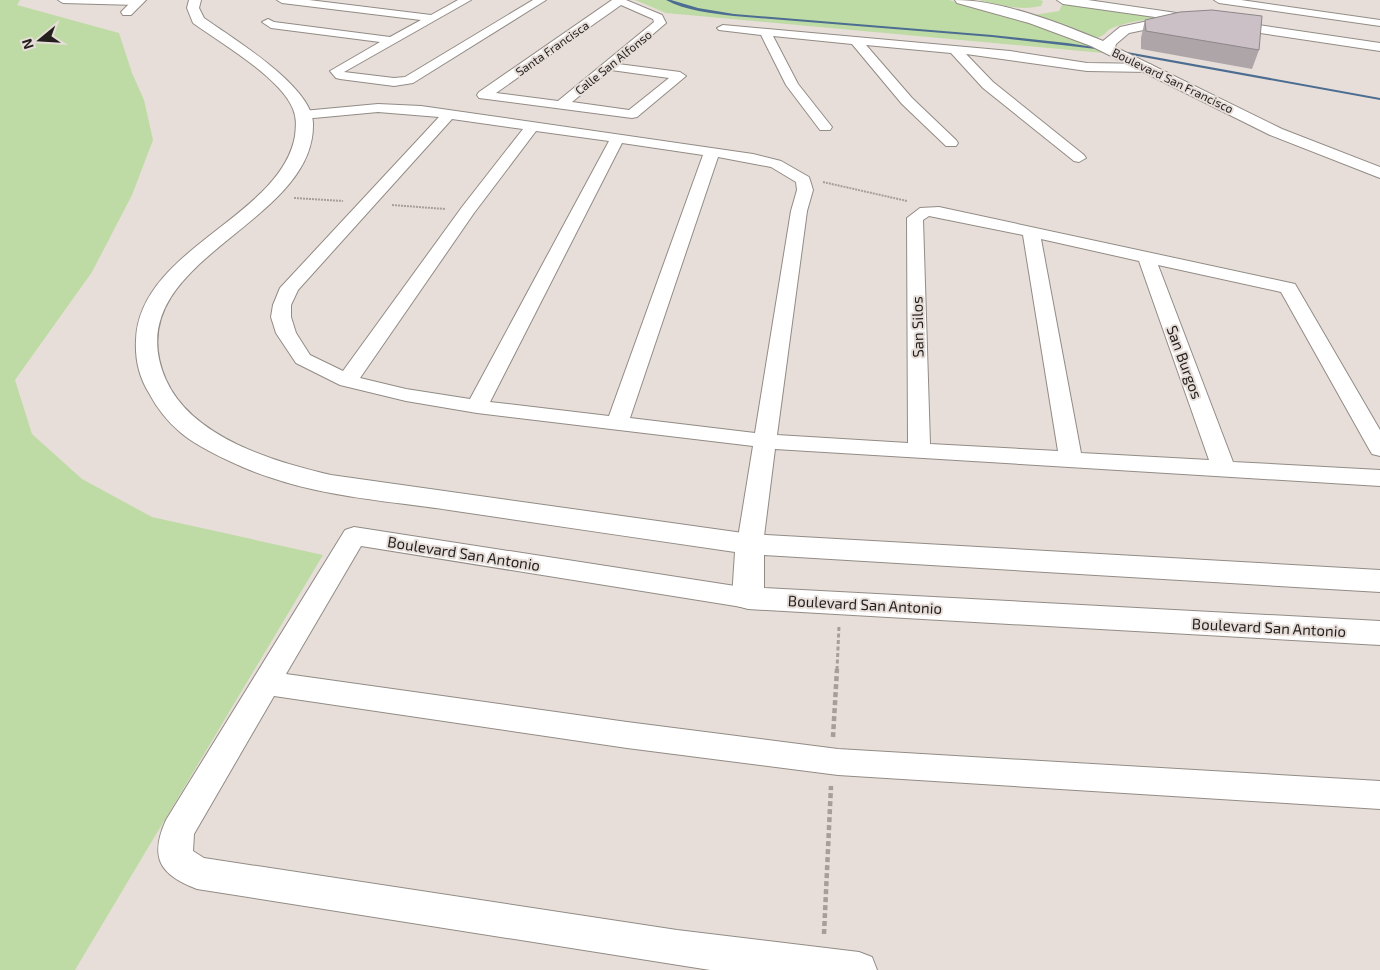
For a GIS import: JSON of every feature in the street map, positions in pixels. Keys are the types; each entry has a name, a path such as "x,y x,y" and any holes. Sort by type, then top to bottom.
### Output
{"street":[{"path":"195,0 193,8 198,20 280,80 300,105 305,122 302,142 286,174 255,208 181,272 164,290 151,312 146,335 148,363 153,377 169,406 194,431 273,470 331,484 750,544 1380,581"},
{"path":"282,0 432,18"},
{"path":"369,10 390,0"},
{"path":"466,0 336,71 340,75 385,81 408,80 541,0"},
{"name":"Calle San Alfonso","path":"561,105 660,23 658,17 618,0"},
{"name":"Santa Francisca","path":"561,105 484,95 618,0"},
{"name":"Boulevard San Francisco","path":"961,0 1013,14 1102,46 1150,68 1276,132 1380,173"},
{"path":"1219,0 1380,23"},
{"path":"65,1 66,5 71,8 134,6"},
{"path":"311,2 268,22 271,25 390,40"},
{"path":"1013,14 1052,4 1200,21 1380,47"},
{"path":"1318,14 1331,5"},
{"path":"1102,46 1116,35 1138,26 1157,22 1200,21"},
{"path":"723,28 856,41 959,55 1043,63 1087,67 1150,68"},
{"path":"765,32 792,85 824,127"},
{"path":"856,41 907,101 951,143"},
{"path":"959,55 988,85 1079,158"},
{"path":"1043,63 1094,76 1175,81"},
{"path":"561,105 632,114 680,76 608,66"},
{"path":"303,115 395,107 449,114 753,158 776,164 804,180 805,190 799,211 750,544 748,598"},
{"path":"449,114 289,288 282,305 281,318 286,333 303,359 347,381 375,390 477,407 765,441 1380,478"},
{"path":"347,381 468,210 532,127"},
{"path":"477,407 616,138"},
{"path":"616,424 712,152"},
{"path":"926,211 1146,256 1288,288 1380,449"},
{"name":"San Silos","path":"919,450 915,218 926,211"},
{"path":"1031,232 1071,459"},
{"name":"San Burgos","path":"1146,256 1224,468"},
{"name":"Boulevard San Antonio","path":"266,683 354,536 748,598 1380,633"},
{"path":"859,970 677,948 197,873 176,858 178,831 266,683 627,735 838,762 1380,795"}],"path":[{"path":"797,175 913,202 926,211"}],"green space":[{"path":"0,0 20,0 17,5 119,33 132,73 144,100 153,140 132,195 92,272 15,380 32,434 82,479 152,517 323,555 75,970 0,970"},
{"path":"635,0 949,0 1045,27 1090,45 1103,53 666,13"},
{"path":"979,0 1043,1 1041,6 1025,8 1010,7"},
{"path":"1063,3 1159,18 1118,26 1096,38 1034,15 1059,11"}],"building":[{"path":"1212,10 1262,16 1259,50 1146,31 1145,20 1180,12"}],"waterway":[{"path":"668,0 716,13 992,36 1105,49"},
{"path":"1116,51 1380,99"}]}
